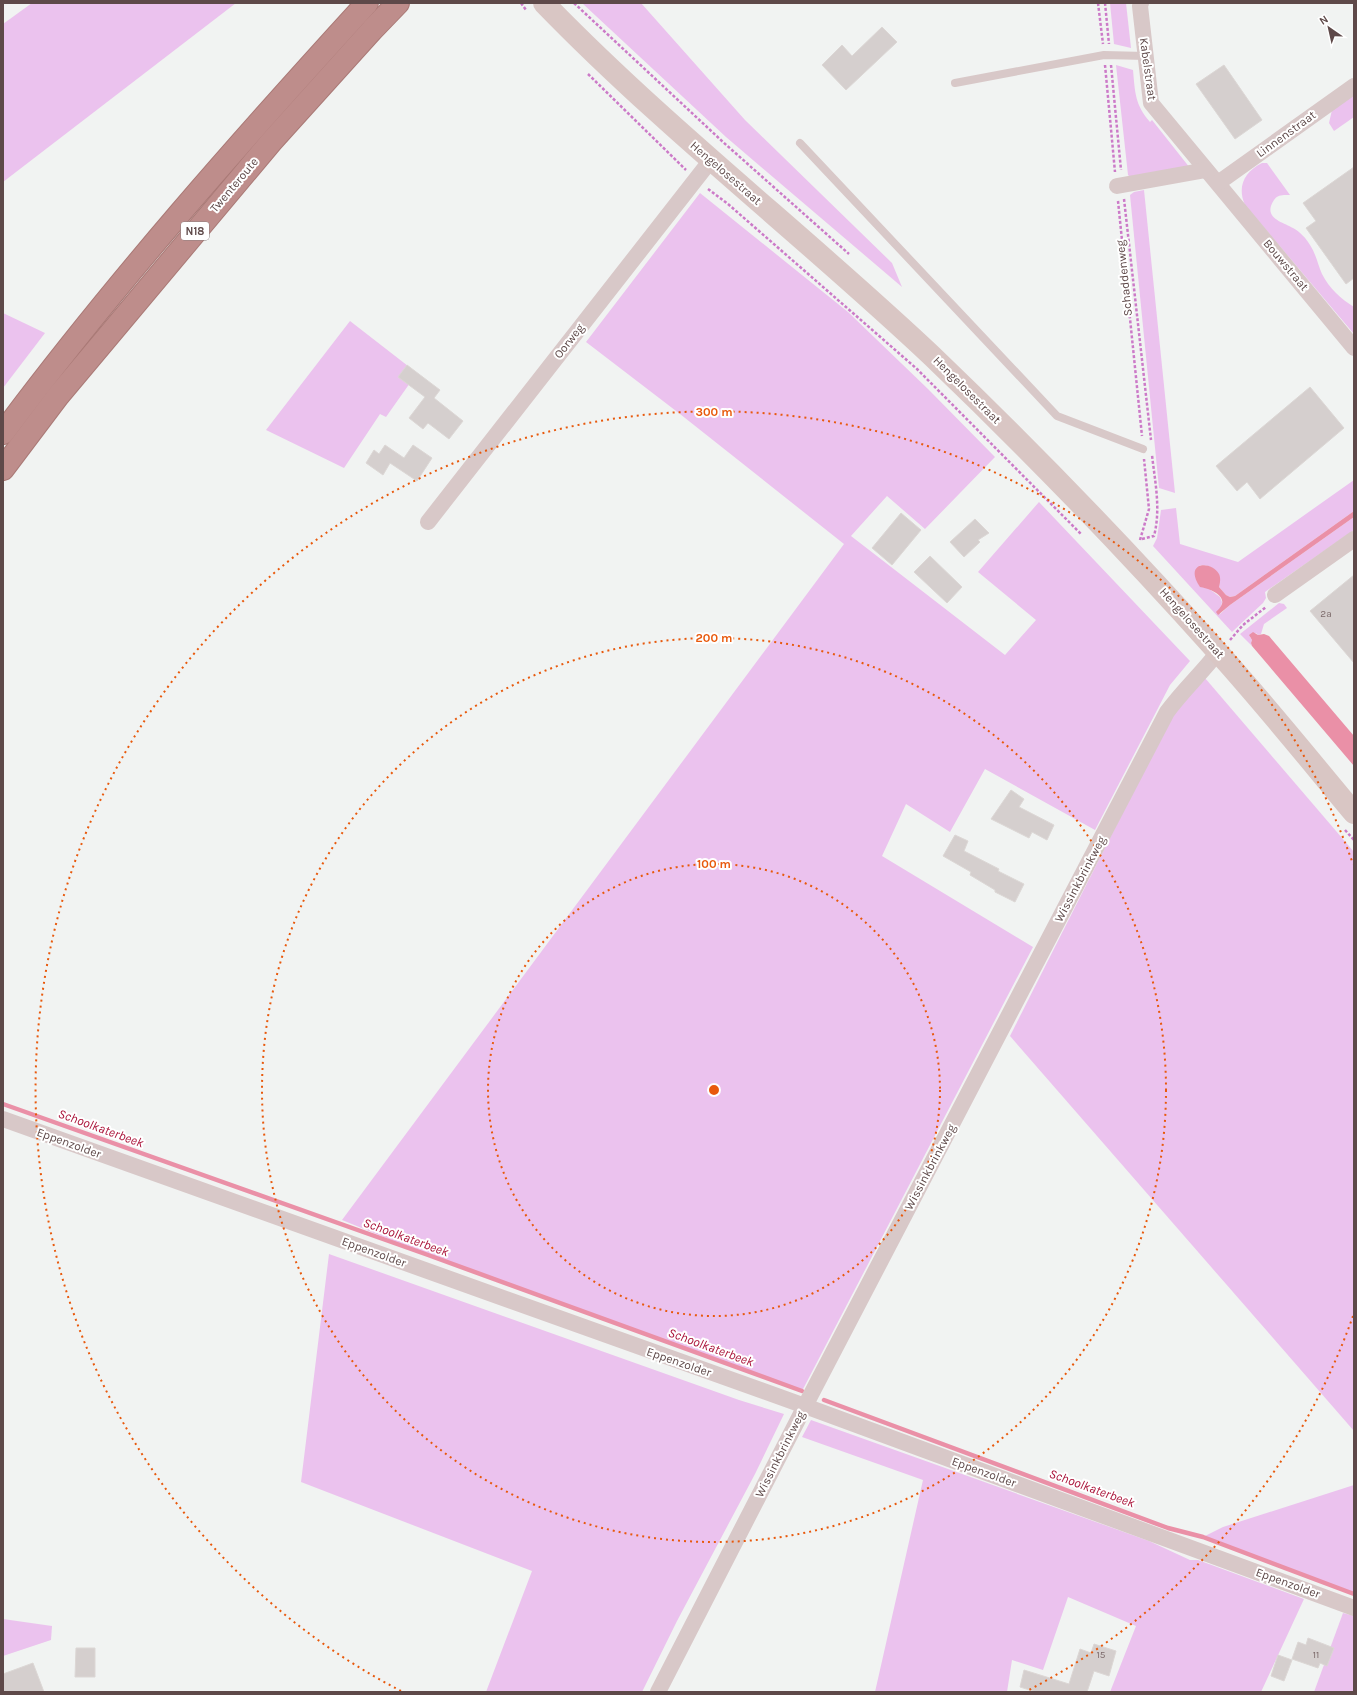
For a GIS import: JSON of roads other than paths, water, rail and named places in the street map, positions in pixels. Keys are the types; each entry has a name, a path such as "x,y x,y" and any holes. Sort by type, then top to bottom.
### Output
{"highway":[{"name":"Twenteroute","path":"3,433 40,384 173,221 256,125 367,3"},
{"name":"Twenteroute","path":"3,469 58,396 271,142 398,3"}],"main road":[{"name":"Hengelosestraat","path":"537,9 622,79 711,160 874,303 1134,545 1224,646 1354,813"}],"street":[{"name":"Kabelstraat","path":"1141,3 1140,6 1151,103 1218,183"},
{"name":"Linnenstraat","path":"1218,183 1354,86"},
{"name":"Oorweg","path":"428,522 711,160"},
{"path":"1120,186 1206,170"},
{"name":"Bouwstraat","path":"1218,183 1354,348"},
{"path":"1275,595 1354,539"},
{"name":"Wissinkbrinkweg","path":"658,1692 805,1406 1167,712 1181,692 1224,646"},
{"name":"Eppenzolder","path":"3,1119 805,1406 1354,1608"}],"lane":[{"path":"955,83 1107,55 1146,56"},
{"path":"800,143 1057,416 1143,449"}],"waterway":[{"name":"Schoolkaterbeek","path":"3,1104 428,1255 802,1391"},
{"name":"Schoolkaterbeek","path":"824,1400 1168,1528 1203,1537 1354,1594"}]}
